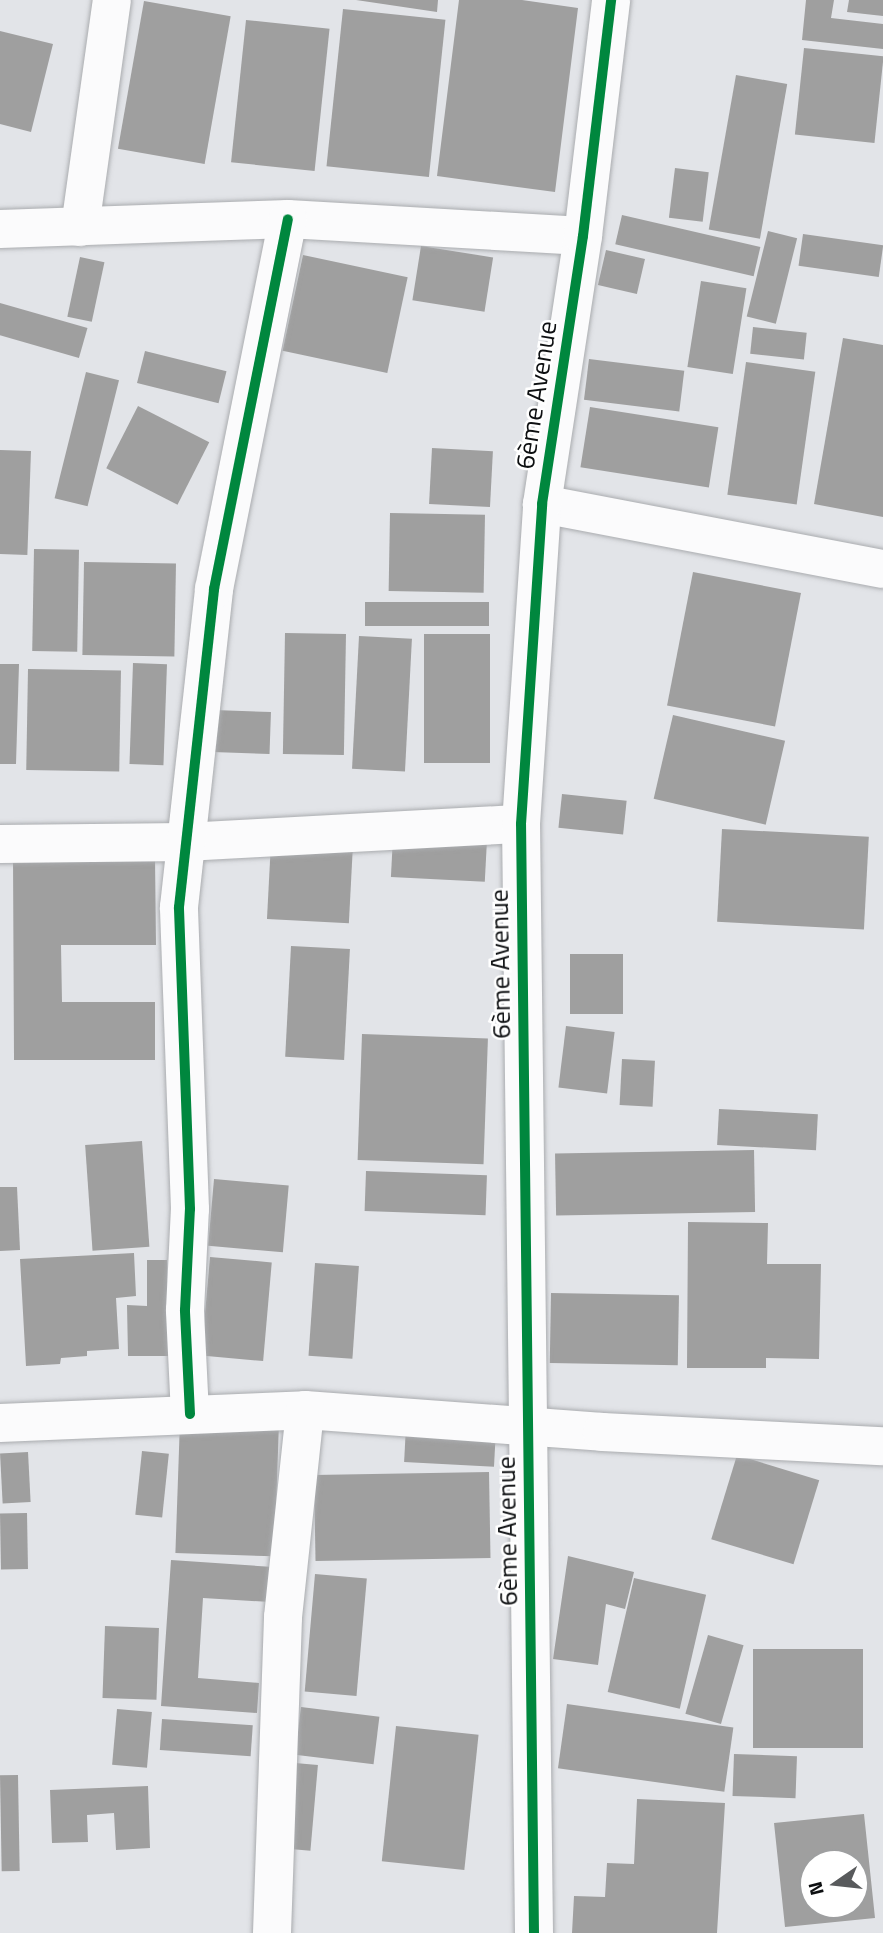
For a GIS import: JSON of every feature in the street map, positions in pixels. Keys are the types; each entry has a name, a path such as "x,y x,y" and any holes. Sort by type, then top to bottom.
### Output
{"street":[{"path":"79,227 112,0"},
{"name":"6ème Avenue","path":"534,1933 521,824 542,504 583,236 611,0"},
{"path":"190,1414 185,1310 190,1209 178,907 214,589 239,481 288,219"},
{"path":"0,229 288,219 583,236"},
{"path":"542,504 883,569"},
{"path":"0,844 185,842 521,824"},
{"path":"272,1933 282,1630 305,1410"},
{"path":"0,1423 305,1410 528,1424 602,1432 883,1446"}],"building":[{"path":"356,0 438,0 437,12"},
{"path":"459,0 522,0 578,8 555,192 437,176"},
{"path":"806,0 834,0 831,18 883,24 883,49 802,40"},
{"path":"849,0 883,0 883,16 847,12"},
{"path":"144,1 231,16 205,164 118,149"},
{"path":"343,9 445,20 429,177 326,166"},
{"path":"246,20 330,29 315,171 231,162"},
{"path":"0,31 53,44 31,132 0,124"},
{"path":"804,48 883,56 874,143 795,135"},
{"path":"736,75 787,84 760,239 709,230"},
{"path":"675,168 709,172 703,222 669,218"},
{"path":"622,215 760,247 754,276 615,244"},
{"path":"768,231 797,238 776,324 747,316"},
{"path":"803,234 883,245 879,277 799,266"},
{"path":"421,246 493,257 484,312 412,300"},
{"path":"606,250 645,259 637,294 598,285"},
{"path":"303,255 408,277 387,373 283,351"},
{"path":"80,257 104,262 92,322 67,317"},
{"path":"701,281 746,288 733,374 687,367"},
{"path":"0,303 87,328 79,358 0,335"},
{"path":"753,327 807,333 804,359 750,354"},
{"path":"843,338 883,345 883,517 814,504"},
{"path":"145,351 227,371 219,403 137,383"},
{"path":"589,359 684,371 679,411 584,400"},
{"path":"746,362 815,372 797,504 727,495"},
{"path":"86,372 119,380 88,506 55,498"},
{"path":"138,406 209,442 178,505 106,468"},
{"path":"590,407 718,427 709,488 580,467"},
{"path":"432,448 493,451 490,507 429,504"},
{"path":"0,450 31,451 27,555 0,554"},
{"path":"390,513 485,515 484,593 389,591"},
{"path":"34,549 79,550 77,652 32,651"},
{"path":"84,562 176,564 174,657 82,655"},
{"path":"693,572 801,593 775,726 667,706"},
{"path":"365,602 489,602 489,626 365,626"},
{"path":"285,633 346,634 344,755 283,754"},
{"path":"424,634 490,634 490,763 424,763"},
{"path":"359,636 412,639 405,772 352,769"},
{"path":"133,663 167,664 163,765 129,764"},
{"path":"0,664 19,664 16,764 0,764"},
{"path":"28,669 121,671 119,772 26,770"},
{"path":"214,710 271,712 269,754 213,752"},
{"path":"673,715 785,741 766,825 654,799"},
{"path":"562,794 627,801 623,835 558,828"},
{"path":"722,829 869,837 864,930 717,922"},
{"path":"393,837 487,842 485,882 391,877"},
{"path":"271,842 353,846 349,923 267,919"},
{"path":"13,857 155,857 156,945 61,945 62,1002 155,1002 155,1060 14,1060"},
{"path":"291,946 350,949 344,1060 285,1057"},
{"path":"570,954 623,954 623,1014 570,1014"},
{"path":"566,1026 615,1032 607,1094 558,1088"},
{"path":"362,1034 488,1038 484,1164 358,1160"},
{"path":"622,1059 655,1061 653,1107 620,1105"},
{"path":"719,1109 818,1114 816,1150 717,1145"},
{"path":"142,1141 149,1247 93,1251 85,1145"},
{"path":"754,1150 755,1212 556,1215 555,1153"},
{"path":"366,1171 487,1175 486,1215 365,1211"},
{"path":"214,1179 289,1186 283,1252 208,1246"},
{"path":"0,1187 17,1187 20,1250 0,1251"},
{"path":"688,1222 768,1223 767,1264 821,1264 819,1359 766,1358 766,1368 687,1368"},
{"path":"134,1253 136,1296 116,1298 119,1349 87,1351 87,1356 61,1358 60,1364 26,1366 20,1259"},
{"path":"210,1257 272,1262 263,1361 201,1356"},
{"path":"147,1260 167,1260 168,1356 128,1356 127,1305 147,1306"},
{"path":"315,1263 359,1266 352,1359 309,1356"},
{"path":"551,1293 679,1295 678,1365 550,1363"},
{"path":"180,1421 279,1424 274,1556 175,1553"},
{"path":"406,1426 496,1431 494,1467 404,1462"},
{"path":"142,1451 169,1454 162,1517 135,1515"},
{"path":"28,1452 31,1502 3,1503 0,1453"},
{"path":"737,1455 819,1480 794,1564 711,1539"},
{"path":"489,1472 491,1558 316,1561 314,1475"},
{"path":"0,1513 27,1513 28,1569 1,1569"},
{"path":"568,1556 634,1572 625,1609 606,1604 598,1665 553,1659"},
{"path":"171,1560 273,1567 270,1602 203,1598 198,1678 259,1683 257,1713 161,1706"},
{"path":"315,1574 367,1579 357,1696 305,1692"},
{"path":"634,1578 706,1595 680,1709 608,1692"},
{"path":"105,1626 159,1628 156,1700 102,1698"},
{"path":"708,1635 744,1645 721,1724 685,1714"},
{"path":"753,1649 863,1649 863,1748 753,1748"},
{"path":"567,1704 733,1727 724,1792 558,1768"},
{"path":"301,1707 379,1717 374,1764 295,1755"},
{"path":"117,1709 152,1712 147,1768 112,1765"},
{"path":"162,1719 253,1725 251,1756 160,1750"},
{"path":"396,1726 479,1735 464,1870 382,1861"},
{"path":"734,1754 797,1756 795,1798 733,1796"},
{"path":"295,1763 318,1765 310,1851 288,1849"},
{"path":"0,1775 18,1775 20,1871 2,1871"},
{"path":"148,1786 150,1848 116,1850 114,1813 87,1815 88,1842 52,1843 50,1790"},
{"path":"637,1799 725,1803 717,1933 572,1933 574,1896 605,1897 607,1863 634,1864"},
{"path":"864,1814 868,1849 799,1849 799,1919 865,1919 785,1927 774,1823"},
{"path":"869,1861 875,1918 869,1919"}],"cycle path":[{"path":"534,1933 521,824 542,504 583,236 611,0"},
{"path":"190,1414 185,1310 190,1209 179,907 214,589 288,219"}]}
